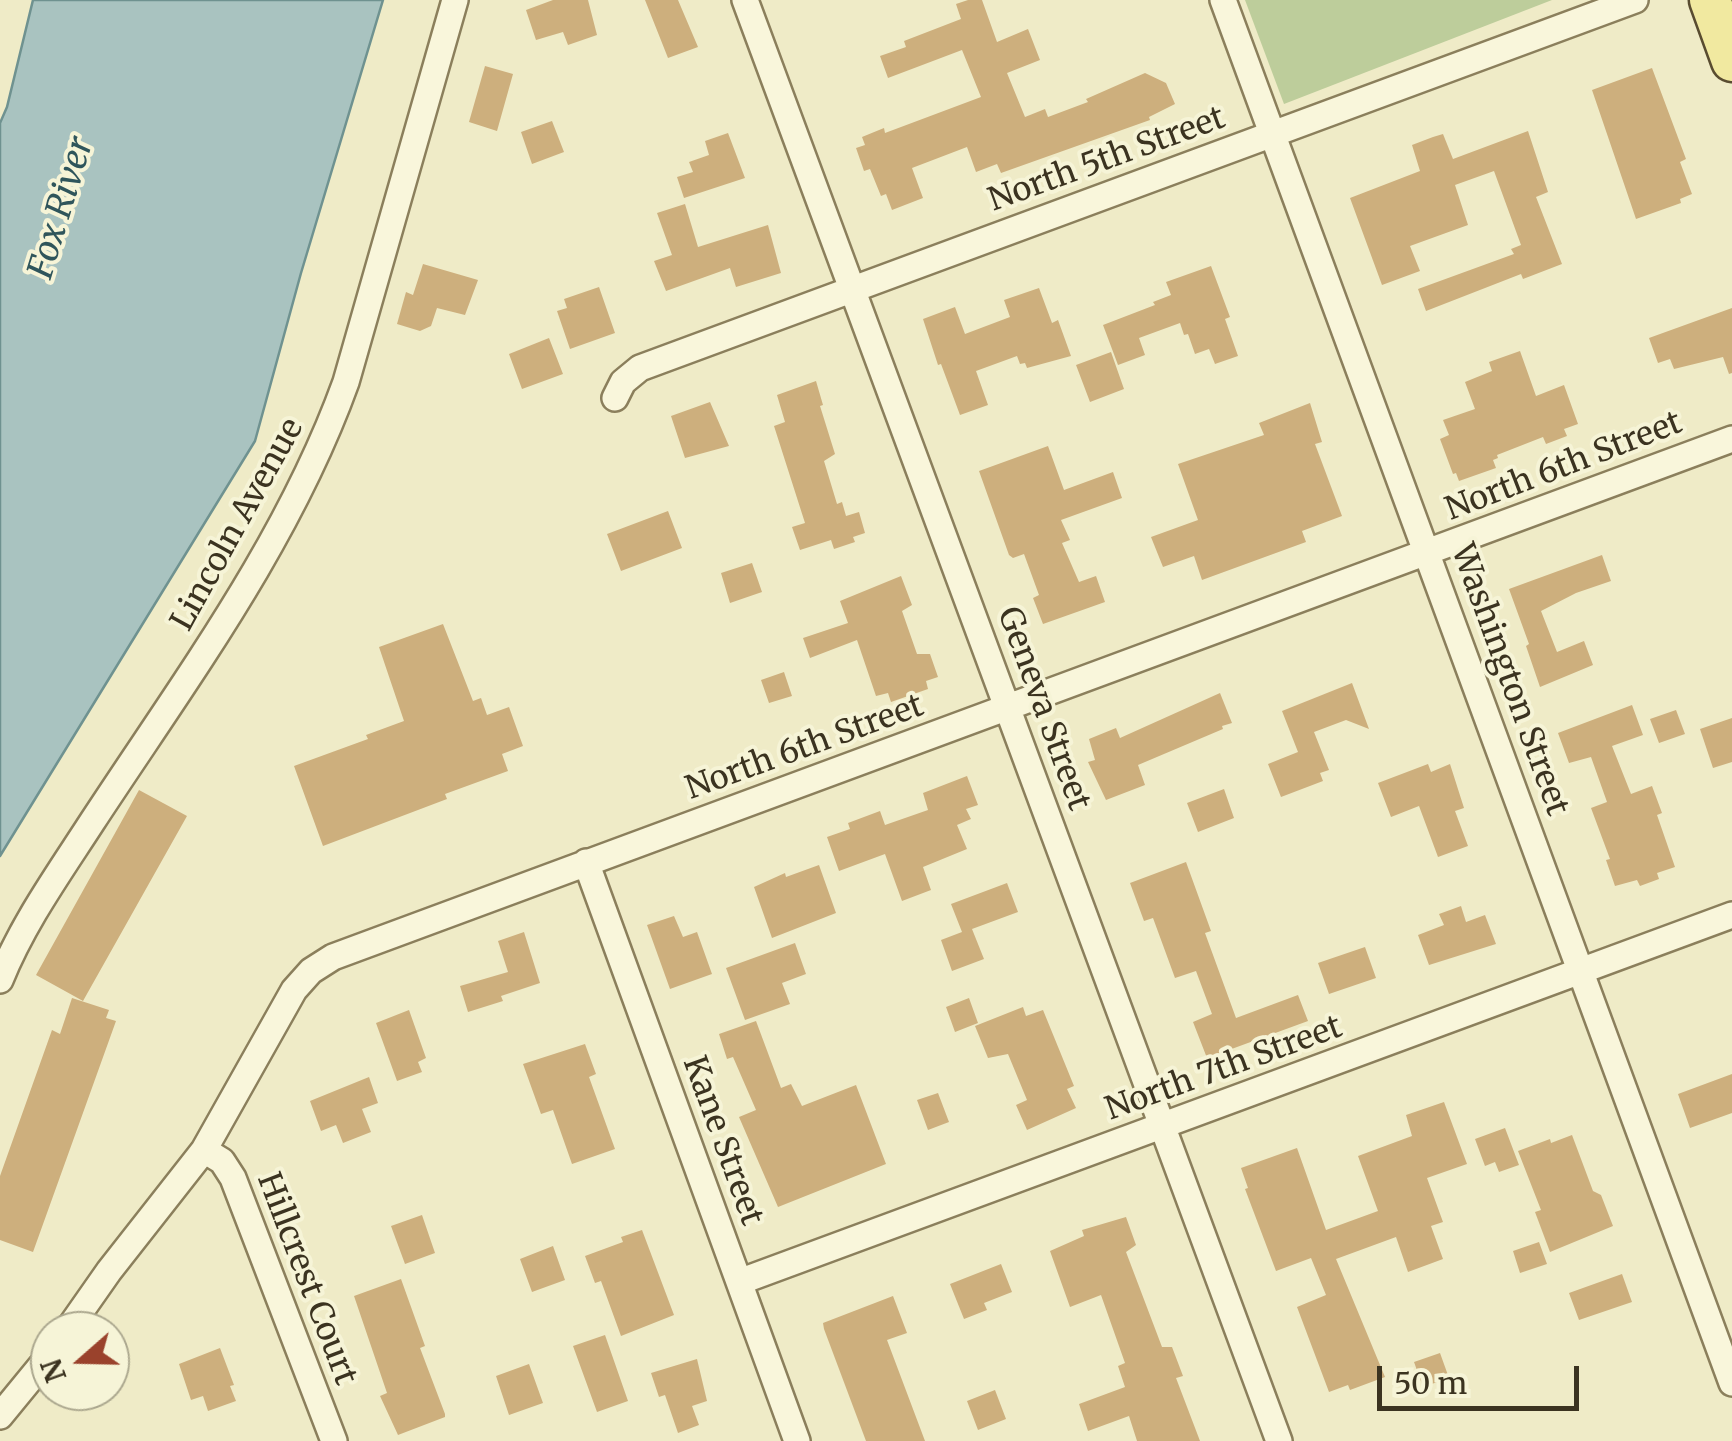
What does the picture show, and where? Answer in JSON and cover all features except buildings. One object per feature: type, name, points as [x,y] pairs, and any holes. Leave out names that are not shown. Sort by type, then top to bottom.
[{"type":"main road","points":[[1710,0],[1732,61]]},
{"type":"street","name":"Lincoln Avenue","points":[[0,980],[66,861],[252,578],[327,433],[346,382],[455,0]]},
{"type":"street","name":"Geneva Street","points":[[746,0],[1278,1441]]},
{"type":"street","name":"Washington Street","points":[[1223,0],[1732,1383]]},
{"type":"street","name":"North 5th Street","points":[[616,398],[623,382],[640,368],[1634,0]]},
{"type":"street","name":"North 6th Street","points":[[81,1311],[204,1150],[294,990],[318,966],[349,949],[1732,439]]},
{"type":"street","name":"Kane Street","points":[[586,862],[797,1441]]},
{"type":"street","name":"North 7th Street","points":[[738,1282],[1732,915]]},
{"type":"street","name":"Hillcrest Court","points":[[204,1150],[222,1161],[233,1178],[334,1441]]},
{"type":"street","points":[[0,1416],[30,1380]]},
{"type":"green space","points":[[1245,0],[1552,0],[1284,104]]},
{"type":"water","name":"Fox River","points":[[33,0],[383,0],[255,441],[0,856],[0,123]]}]
